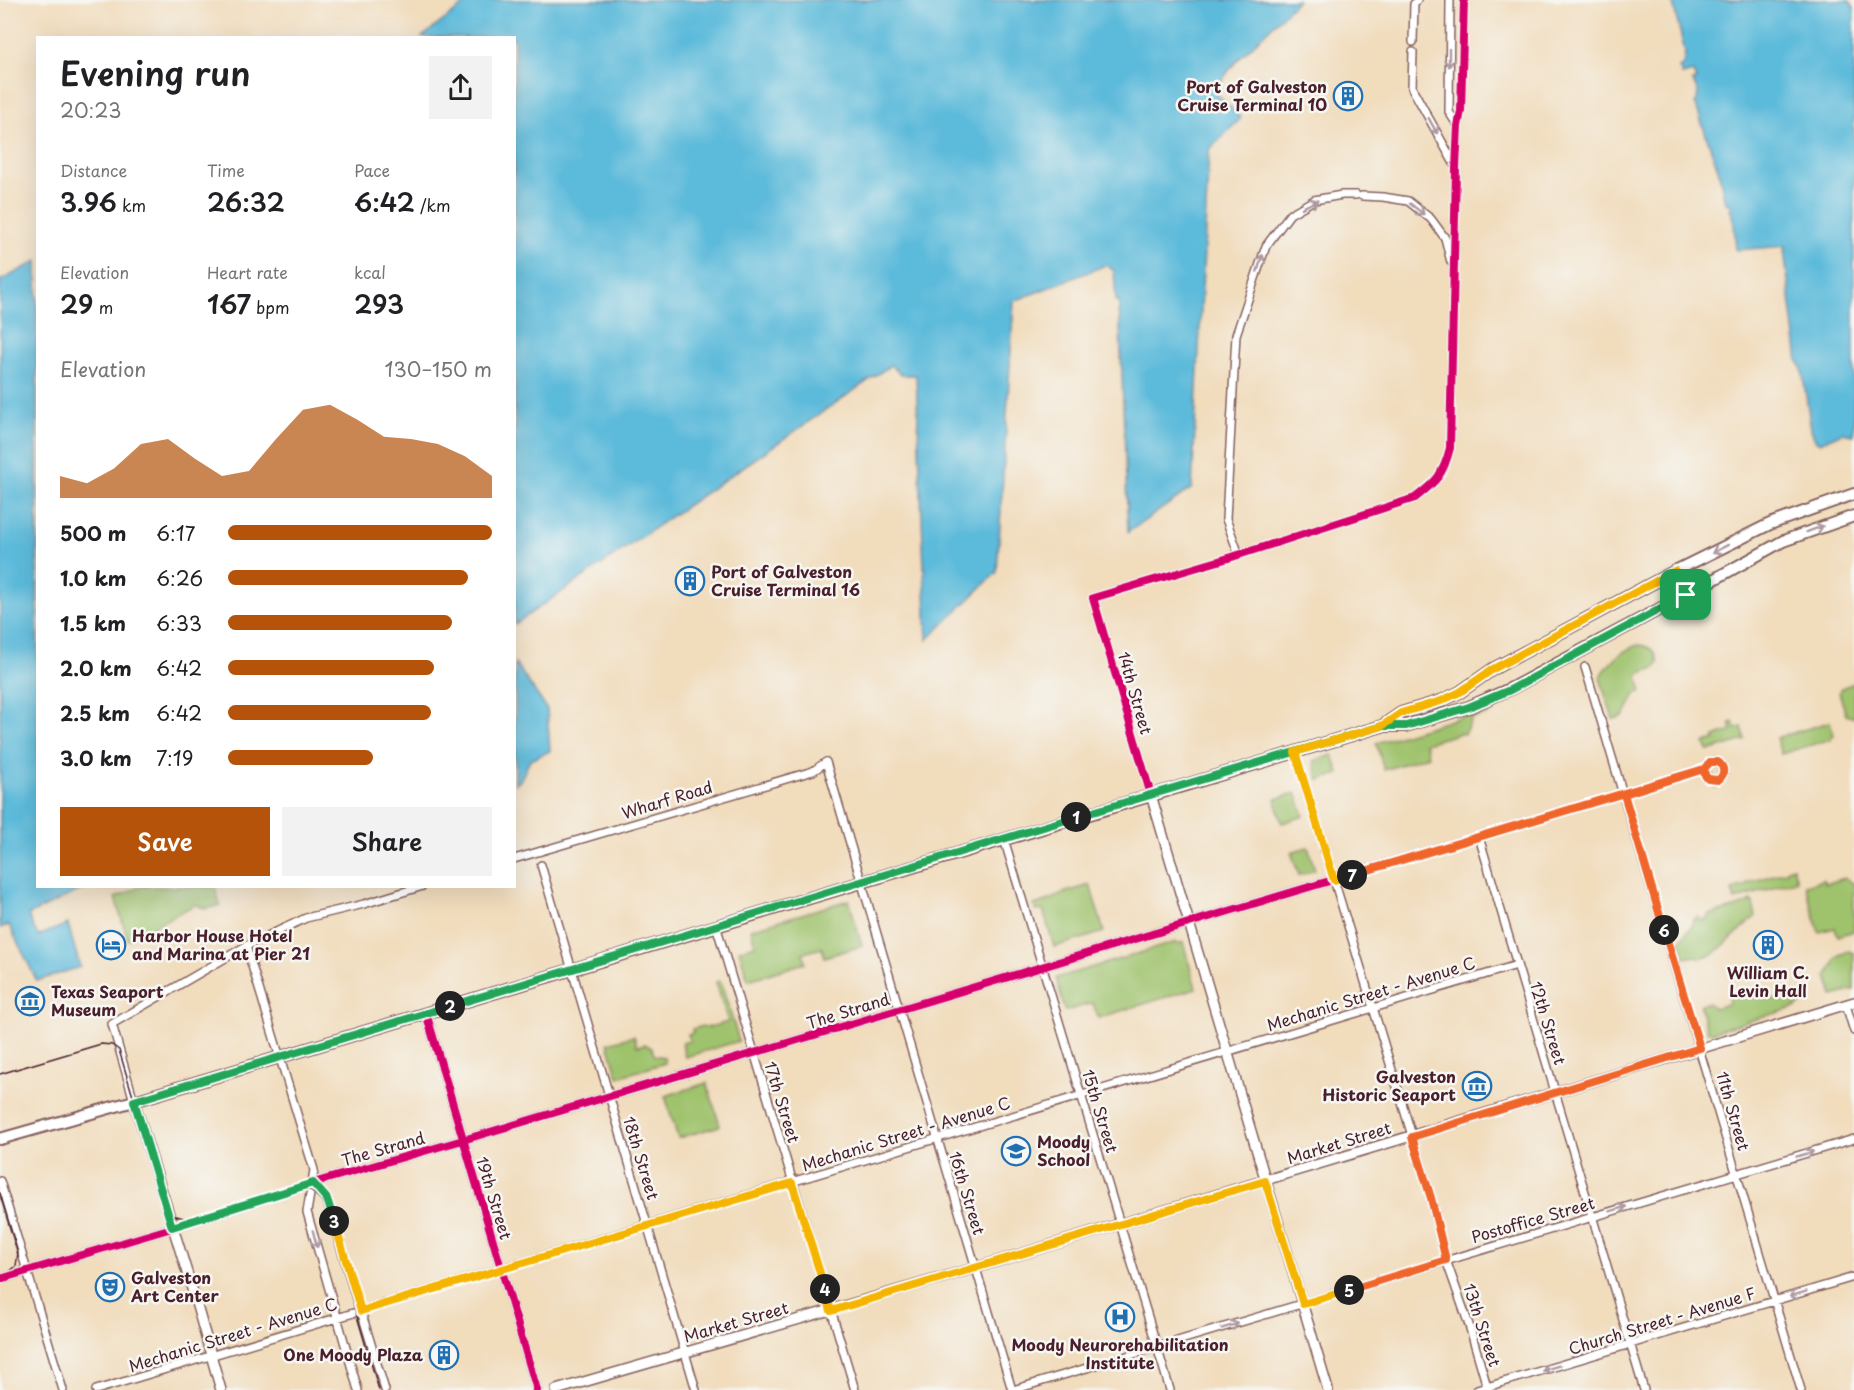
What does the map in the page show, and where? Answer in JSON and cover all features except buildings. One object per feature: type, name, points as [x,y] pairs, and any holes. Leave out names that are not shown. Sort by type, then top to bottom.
[{"type":"main road","points":[[1382,726],[1401,713],[1441,701],[1460,692],[1493,669],[1675,571],[1772,523],[1854,494]]},
{"type":"main road","points":[[0,1139],[134,1101],[1382,726],[1406,726],[1469,707],[1510,690],[1783,541],[1854,516]]},
{"type":"main road","points":[[1772,523],[1783,541]]},
{"type":"main road","points":[[1675,571],[1686,595]]},
{"type":"main road","name":"14th Street","points":[[1151,795],[1328,1390]]},
{"type":"main road","name":"Market Street","points":[[556,1390],[1120,1225],[1850,1003]]},
{"type":"main road","points":[[134,1101],[221,1390]]},
{"type":"street","points":[[1413,42],[1414,4],[1417,0]]},
{"type":"street","points":[[1450,0],[1449,112],[1458,126]]},
{"type":"street","points":[[1454,273],[1445,238],[1431,219],[1407,201],[1342,195],[1314,200],[1290,214],[1266,246],[1236,335],[1226,519],[1239,555],[1415,498],[1433,484],[1445,468],[1450,447],[1454,273],[1456,168],[1461,111],[1464,0]]},
{"type":"street","points":[[1413,52],[1412,88],[1456,168]]},
{"type":"street","name":"14th Street","points":[[1151,795],[1093,598],[1239,555]]},
{"type":"street","name":"11th Street","points":[[1585,667],[1802,1390]]},
{"type":"street","name":"13th Street","points":[[1295,752],[1431,1198],[1446,1260],[1469,1324],[1488,1389]]},
{"type":"street","name":"Wharf Road","points":[[516,858],[813,771],[826,762]]},
{"type":"street","name":"16th Street","points":[[826,762],[1013,1390]]},
{"type":"street","name":"The Strand","points":[[0,1279],[313,1183],[754,1054],[1704,769]]},
{"type":"street","name":"12th Street","points":[[1479,837],[1644,1390]]},
{"type":"street","name":"15th Street","points":[[1004,838],[1170,1390]]},
{"type":"street","name":"18th Street","points":[[541,865],[696,1390]]},
{"type":"street","points":[[134,1101],[112,1024],[246,946],[306,918],[416,888]]},
{"type":"street","name":"17th Street","points":[[716,925],[855,1390]]},
{"type":"street","points":[[246,946],[314,1170],[307,1212],[358,1390]]},
{"type":"street","name":"Mechanic Street - Avenue C","points":[[96,1390],[1517,965]]},
{"type":"street","points":[[1850,1003],[1854,1031]]},
{"type":"street","name":"19th Street","points":[[426,1013],[537,1390]]},
{"type":"street","name":"Postoffice Street","points":[[1013,1390],[1854,1139]]},
{"type":"street","points":[[0,1181],[63,1390]]},
{"type":"street","points":[[313,1183],[327,1199],[385,1390]]},
{"type":"street","name":"Church Street - Avenue F","points":[[1477,1390],[1488,1389],[1854,1277]]},
{"type":"green space","points":[[1638,645],[1652,650],[1658,663],[1656,668],[1640,673],[1638,678],[1642,691],[1635,694],[1624,716],[1613,719],[1600,678],[1616,658],[1626,650]]},
{"type":"green space","points":[[1854,683],[1854,718],[1846,715],[1839,692],[1841,688]]},
{"type":"green space","points":[[1501,702],[1502,704],[1488,714],[1470,719],[1464,734],[1425,743],[1428,756],[1384,770],[1376,743],[1474,713]]},
{"type":"green space","points":[[1733,722],[1735,729],[1742,727],[1745,740],[1708,751],[1705,743],[1715,740],[1714,737],[1732,731],[1730,723]]},
{"type":"green space","points":[[1830,722],[1834,735],[1831,739],[1781,754],[1776,738]]},
{"type":"green space","points":[[1333,755],[1339,774],[1319,780],[1314,761]]},
{"type":"green space","points":[[1296,793],[1304,816],[1282,823],[1275,799]]},
{"type":"green space","points":[[1308,847],[1315,870],[1299,875],[1291,852]]},
{"type":"green space","points":[[1793,867],[1797,880],[1735,900],[1732,890]]},
{"type":"green space","points":[[1845,878],[1854,884],[1854,931],[1838,936],[1835,928],[1819,932],[1805,885],[1823,880],[1825,884]]},
{"type":"green space","points":[[1090,885],[1104,932],[1054,947],[1043,910],[1036,911],[1034,905]]},
{"type":"green space","points":[[138,888],[215,888],[220,905],[205,909],[196,904],[128,940],[115,898]]},
{"type":"green space","points":[[849,900],[862,946],[824,957],[822,948],[803,953],[805,963],[748,980],[739,950],[755,945],[751,929]]},
{"type":"green space","points":[[1752,901],[1756,916],[1714,954],[1699,958],[1696,956],[1685,958],[1680,941],[1692,926],[1693,919],[1699,917],[1701,921],[1709,918],[1708,915]]},
{"type":"green space","points":[[1176,942],[1178,944],[1183,942],[1196,988],[1098,1018],[1093,1003],[1065,1011],[1056,978]]},
{"type":"green space","points":[[1848,951],[1854,953],[1854,990],[1833,996],[1827,976],[1838,956]]},
{"type":"green space","points":[[719,981],[739,1041],[685,1057],[682,1043],[690,1041],[688,1034],[693,1033],[692,1029],[728,1022],[716,982]]},
{"type":"green space","points":[[1738,994],[1781,1000],[1781,997],[1801,999],[1801,1004],[1708,1032],[1701,1004],[1708,1003],[1714,1008],[1728,1004],[1730,996]]},
{"type":"green space","points":[[634,1036],[637,1046],[645,1044],[652,1048],[654,1055],[664,1057],[665,1063],[618,1077],[608,1043]]},
{"type":"green space","points":[[707,1083],[720,1126],[678,1138],[665,1096]]},
{"type":"water","points":[[470,0],[1298,0],[1233,65],[1214,91],[1241,118],[1209,150],[1192,488],[1128,532],[1119,301],[1116,301],[1114,271],[1106,265],[1014,301],[997,572],[927,640],[916,375],[901,375],[891,365],[516,623],[516,36],[423,36]]},
{"type":"water","points":[[1672,0],[1849,0],[1854,8],[1854,435],[1842,433],[1820,443],[1815,440],[1811,429],[1802,369],[1798,361],[1784,250],[1786,246],[1736,250],[1734,224],[1729,203],[1725,203],[1719,172],[1695,103],[1698,91],[1692,81],[1696,80],[1693,72],[1682,75],[1679,68],[1683,65],[1685,52]]},
{"type":"water","points":[[36,262],[36,888],[85,888],[28,915],[38,936],[68,924],[80,967],[37,981],[9,925],[0,928],[0,281]]},
{"type":"water","points":[[516,664],[547,709],[550,751],[530,760],[520,781],[516,783]]},
{"type":"tram line","points":[[0,1074],[101,1044],[112,1045],[119,1050],[165,1203],[173,1215],[187,1219]]},
{"type":"tram line","points":[[0,1276],[279,1192],[311,1190],[323,1202],[379,1390]]},
{"type":"tram line","points":[[0,1193],[18,1253],[16,1266],[8,1273]]},
{"type":"cycle path","points":[[1151,795],[1093,598],[1232,557],[1415,498],[1434,482],[1445,465],[1450,448],[1456,168],[1461,111],[1464,0]]},
{"type":"cycle path","points":[[0,1279],[313,1183],[1704,769]]},
{"type":"cycle path","points":[[426,1013],[537,1390]]},
{"type":"place","name":"Port of Galveston Cruise Terminal 10","points":[[1348,96]]},
{"type":"place","name":"Port of Galveston Cruise Terminal 16","points":[[690,581]]},
{"type":"place","name":"Harbor House Hotel and Marina at Pier 21","points":[[111,945]]},
{"type":"place","name":"William C. Levin Hall","points":[[1768,945]]},
{"type":"place","name":"Texas Seaport Museum","points":[[30,1001]]},
{"type":"place","name":"Galveston Historic Seaport","points":[[1477,1086]]},
{"type":"place","name":"Moody School","points":[[1016,1151]]},
{"type":"place","name":"Galveston Art Center","points":[[110,1287]]},
{"type":"place","name":"Moody Neurorehabilitation Institute","points":[[1120,1317]]},
{"type":"place","name":"One Moody Plaza","points":[[444,1355]]},
{"type":"route","points":[[1686,595],[1510,690],[1469,707],[1406,726],[1382,726],[1078,816],[134,1101],[172,1227],[313,1183],[327,1199],[361,1311],[792,1183],[831,1311],[1265,1181],[1303,1304],[1446,1260],[1431,1198],[1412,1137],[1700,1048],[1624,794],[1704,769],[1707,778],[1716,780],[1722,776],[1723,769],[1718,762],[1710,762],[1704,769],[1334,880],[1295,752],[1382,726],[1401,713],[1441,701],[1460,692],[1493,669],[1675,571],[1686,595]]}]
